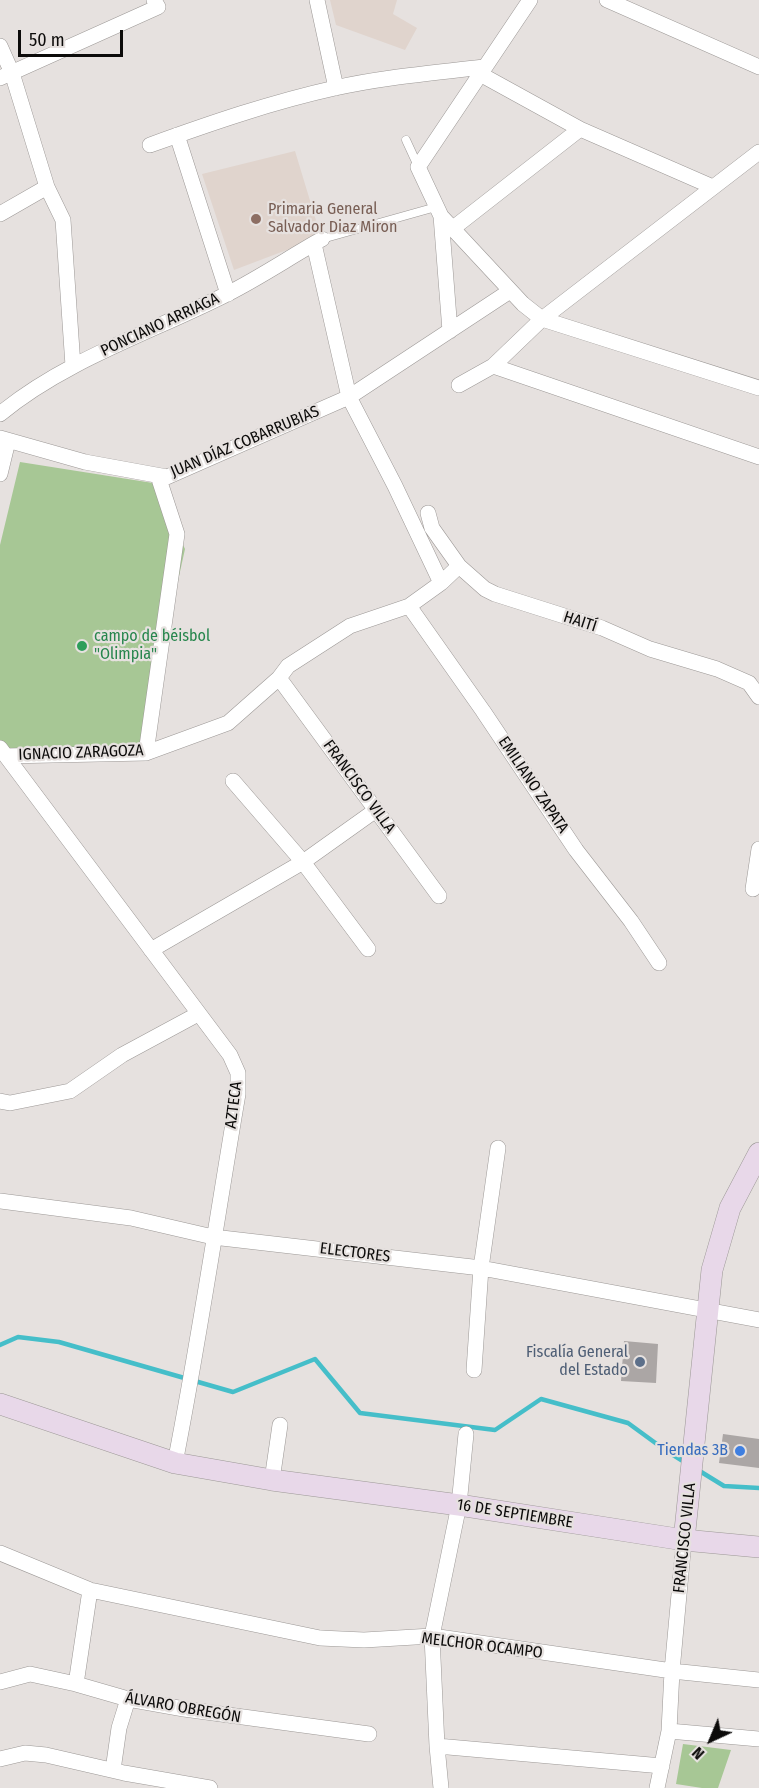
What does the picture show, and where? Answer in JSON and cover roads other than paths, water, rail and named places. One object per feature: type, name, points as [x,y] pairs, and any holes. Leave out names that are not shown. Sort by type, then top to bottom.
[{"type":"street","points":[[317,0],[336,88]]},
{"type":"street","points":[[530,0],[418,167],[438,211],[522,304],[542,319],[759,388]]},
{"type":"street","points":[[608,0],[759,67]]},
{"type":"street","points":[[6,75],[156,3]]},
{"type":"street","points":[[0,46],[6,75],[47,187],[63,220],[73,366]]},
{"type":"street","points":[[150,144],[280,102],[336,88],[390,78],[482,70],[580,129],[713,187]]},
{"type":"street","points":[[452,229],[580,129]]},
{"type":"street","points":[[177,135],[228,294]]},
{"type":"street","points":[[459,386],[493,366],[542,319],[759,152]]},
{"type":"street","points":[[0,214],[47,187]]},
{"type":"street","points":[[438,211],[450,331]]},
{"type":"street","points":[[318,242],[349,397],[441,583]]},
{"type":"street","name":"PONCIANO ARRIAGA","points":[[0,414],[32,390],[73,366],[228,294],[318,242]]},
{"type":"street","name":"JUAN DÍAZ COBARRUBIAS","points":[[4,439],[85,462],[167,477],[349,397],[510,291]]},
{"type":"street","points":[[493,366],[759,457]]},
{"type":"street","points":[[0,474],[4,439]]},
{"type":"street","points":[[146,753],[177,534],[158,476]]},
{"type":"street","name":"HAITÍ","points":[[428,513],[432,528],[459,566],[485,589],[602,628],[650,649],[717,669],[749,684],[759,697]]},
{"type":"street","name":"IGNACIO ZARAGOZA","points":[[3,752],[146,753],[228,723],[279,678],[288,666],[350,626],[409,606],[441,583],[459,566]]},
{"type":"street","name":"EMILIANO ZAPATA","points":[[409,606],[576,850],[631,921],[659,963]]},
{"type":"street","name":"FRANCISCO VILLA","points":[[279,678],[439,896]]},
{"type":"street","name":"AZTECA","points":[[3,752],[230,1055],[238,1073],[238,1094],[175,1463]]},
{"type":"street","points":[[233,781],[303,862],[368,949]]},
{"type":"street","points":[[151,950],[303,862],[376,810]]},
{"type":"street","points":[[753,889],[759,849]]},
{"type":"street","points":[[0,1101],[10,1102],[70,1091],[122,1055],[198,1014]]},
{"type":"street","points":[[474,1370],[481,1268],[498,1148]]},
{"type":"street","name":"FRANCISCO VILLA","points":[[657,1788],[669,1731],[684,1540],[712,1270],[730,1208],[759,1153]]},
{"type":"street","name":"ELECTORES","points":[[0,1201],[131,1218],[213,1236],[481,1268],[759,1320]]},
{"type":"street","name":"16 DE SEPTIEMBRE","points":[[0,1404],[175,1463],[272,1480],[459,1505],[684,1540],[759,1547]]},
{"type":"street","points":[[272,1480],[280,1425]]},
{"type":"street","points":[[441,1788],[432,1636],[459,1505],[466,1434]]},
{"type":"street","name":"MELCHOR OCAMPO","points":[[0,1553],[90,1590],[320,1638],[364,1640],[432,1636],[672,1671],[759,1680]]},
{"type":"street","points":[[76,1684],[90,1590]]},
{"type":"street","name":"ÁLVARO OBREGÓN","points":[[0,1682],[30,1674],[128,1699],[231,1717],[369,1734]]},
{"type":"street","points":[[113,1770],[119,1728],[128,1699]]},
{"type":"street","points":[[669,1731],[759,1739]]},
{"type":"street","points":[[437,1746],[662,1767]]},
{"type":"street","points":[[0,1759],[25,1753],[46,1755],[210,1788]]},
{"type":"lane","points":[[406,140],[418,167]]},
{"type":"lane","points":[[318,242],[438,211]]},
{"type":"waterway","points":[[0,1345],[18,1337],[59,1342],[233,1392],[315,1359],[360,1413],[495,1430],[541,1399],[628,1423],[686,1463]]},
{"type":"waterway","points":[[698,1470],[724,1486],[759,1488]]},
{"type":"place","name":"Primaria General Salvador Diaz Miron","points":[[256,219]]},
{"type":"place","name":"campo de béisbol \"Olimpia\"","points":[[82,646]]},
{"type":"place","name":"Fiscalía General del Estado","points":[[640,1362]]},
{"type":"place","name":"Tiendas 3B","points":[[740,1451]]}]
